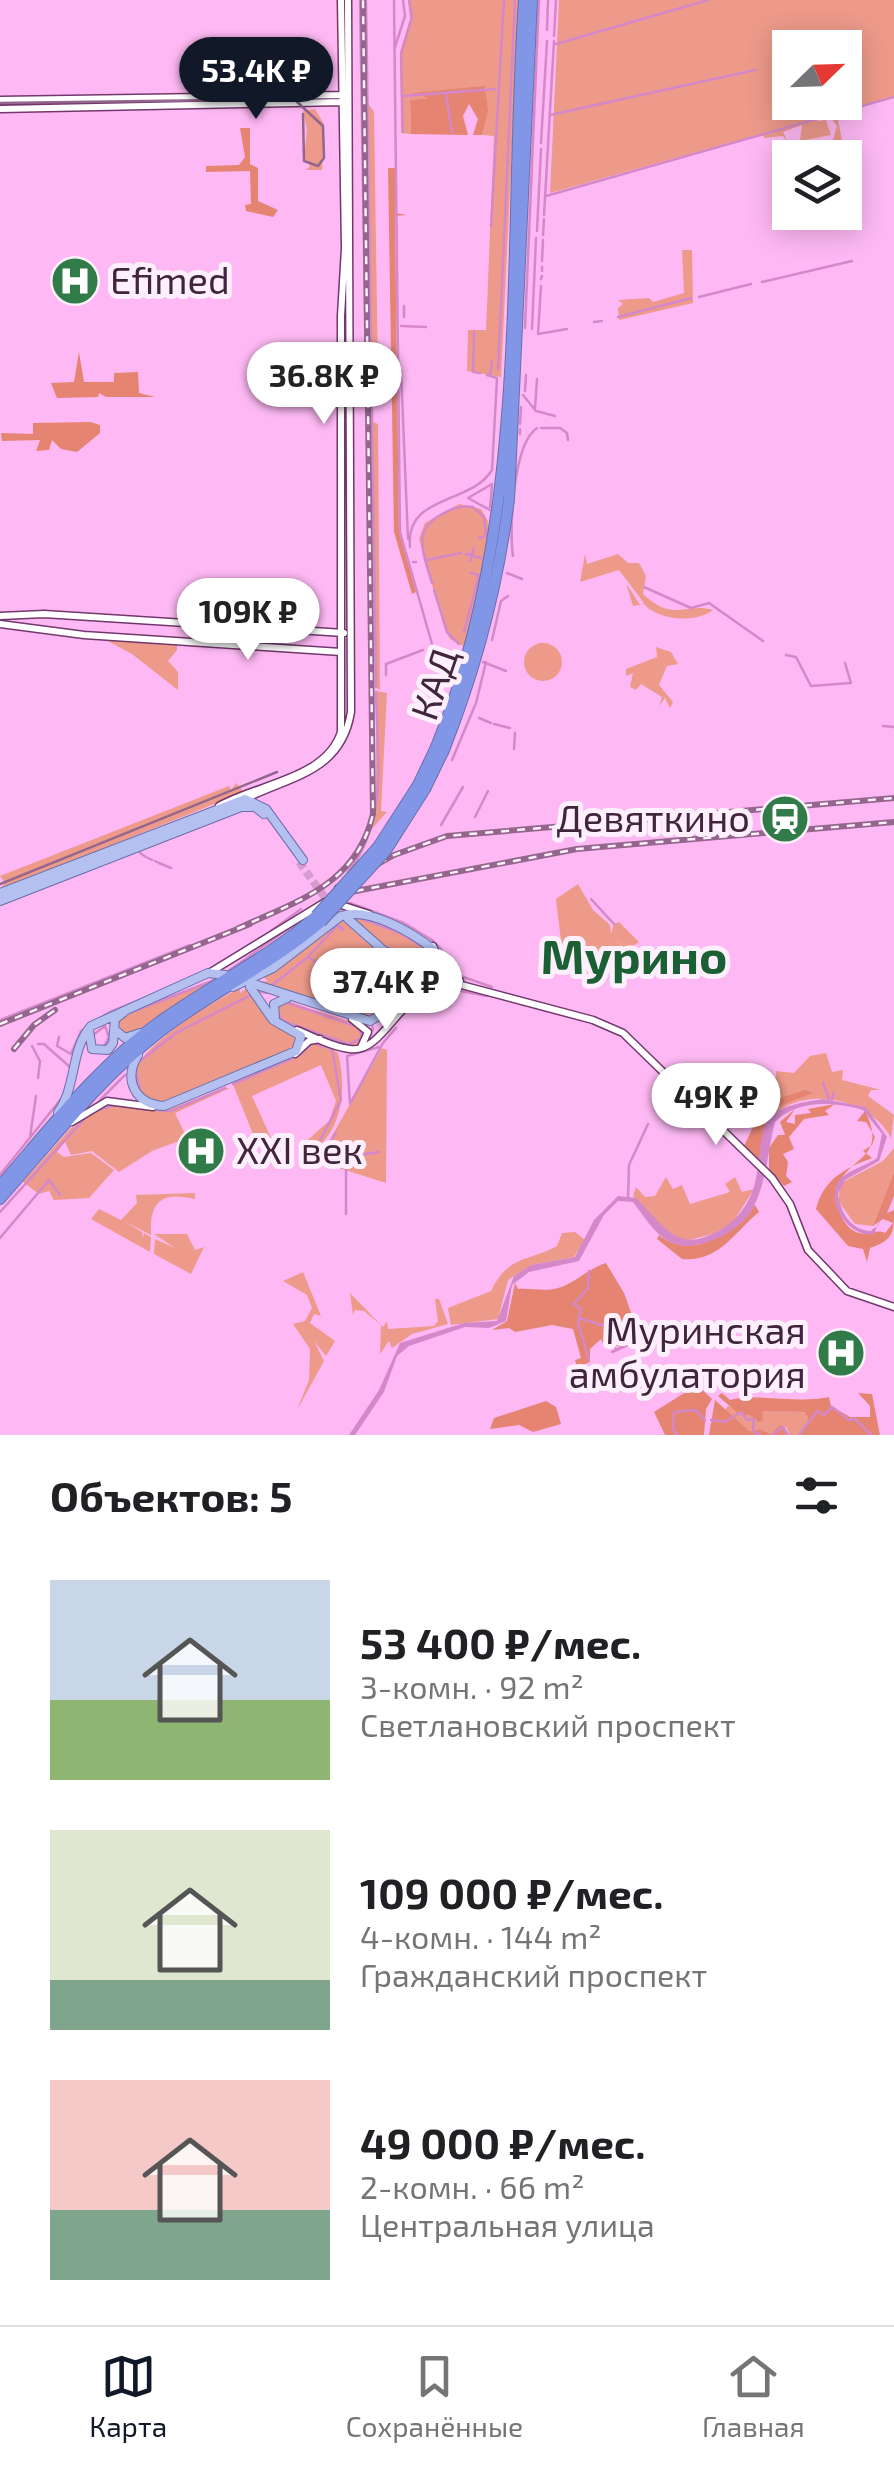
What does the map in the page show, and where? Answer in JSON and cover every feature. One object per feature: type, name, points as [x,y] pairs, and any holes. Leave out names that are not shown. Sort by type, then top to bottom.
[{"type":"highway","name":"КАД","points":[[480,633],[501,498],[524,0]]},
{"type":"highway","name":"КАД","points":[[0,1198],[103,1081],[146,1043],[229,988],[318,919],[382,850],[422,787],[440,749],[470,668],[501,563],[512,465],[532,0]]},
{"type":"highway","name":"КАД","points":[[0,1186],[97,1076],[153,1027],[318,919]]},
{"type":"main road","points":[[128,847],[310,768],[334,748],[342,723],[345,0]]},
{"type":"main road","points":[[0,100],[317,94],[345,98]]},
{"type":"main road","points":[[316,104],[317,94]]},
{"type":"main road","points":[[0,109],[316,104],[345,98]]},
{"type":"main road","points":[[212,817],[320,767],[341,746],[351,712],[345,98]]},
{"type":"main road","points":[[0,624],[23,622],[44,614],[341,633],[352,639]]},
{"type":"main road","points":[[0,616],[84,635],[352,650]]},
{"type":"main road","points":[[200,642],[202,626]]},
{"type":"main road","points":[[317,650],[323,641],[320,632]]},
{"type":"main road","points":[[0,901],[12,892],[244,806],[258,808],[301,861],[266,809],[262,796],[269,789]]},
{"type":"main road","points":[[219,806],[245,799],[266,809]]},
{"type":"main road","points":[[0,893],[12,892]]},
{"type":"main road","points":[[52,1127],[71,1091],[82,1039],[91,1026],[241,958],[323,902],[345,905],[414,932],[436,948],[443,972],[460,983]]},
{"type":"main road","points":[[229,988],[273,968],[341,916],[352,913],[402,930],[433,949],[434,964],[421,971]]},
{"type":"main road","points":[[345,919],[380,954],[421,971],[603,1023],[623,1033],[772,1178],[819,1266],[847,1291]]},
{"type":"main road","points":[[421,971],[426,982],[422,990],[374,1021],[352,1019],[252,986],[278,1023],[355,1050],[375,1043],[397,1012],[434,986],[460,983]]},
{"type":"main road","points":[[91,1026],[88,1040],[100,1052],[112,1046],[115,1020],[126,1011],[204,979],[223,976],[208,974]]},
{"type":"main road","points":[[278,1023],[272,1012],[276,1001],[296,999]]},
{"type":"main road","points":[[352,1019],[368,1032],[366,1042],[355,1050]]},
{"type":"main road","points":[[114,1028],[128,1038],[153,1027]]},
{"type":"main road","points":[[146,1043],[132,1064],[131,1083],[142,1100],[164,1106],[296,1051],[302,1040],[294,1030]]},
{"type":"main road","points":[[39,1154],[96,1105],[116,1100],[171,1106],[294,1054],[308,1040],[320,1039]]},
{"type":"main road","points":[[794,1215],[802,1246],[820,1272],[847,1291],[894,1307]]},
{"type":"shaded area","points":[[408,0],[519,0],[501,377],[467,371],[468,330],[486,330],[494,136],[482,135],[486,88],[411,93],[428,98],[410,100],[411,134],[401,133],[400,52],[410,19]]},
{"type":"shaded area","points":[[559,0],[894,0],[894,97],[862,106],[862,30],[772,30],[772,120],[812,120],[550,193]]},
{"type":"shaded area","points":[[485,86],[488,111],[482,135],[473,135],[478,119],[469,104],[463,116],[468,135],[411,134],[410,100],[428,98],[411,93]]},
{"type":"shaded area","points":[[361,102],[363,103],[371,687]]},
{"type":"shaded area","points":[[367,102],[374,112],[378,377],[372,377],[373,422],[378,424],[380,690],[375,687]]},
{"type":"shaded area","points":[[315,109],[324,124],[322,170],[306,170],[310,166],[304,158],[307,130],[303,111]]},
{"type":"shaded area","points":[[816,120],[820,120],[813,122],[826,120],[831,135],[800,140],[802,125],[783,132],[787,140],[783,136],[763,135]]},
{"type":"shaded area","points":[[832,120],[838,120],[842,140],[833,140],[837,126]]},
{"type":"shaded area","points":[[240,128],[250,128],[250,164],[258,168],[258,201],[278,210],[273,217],[246,211],[245,205],[251,204],[250,171],[206,172],[206,166],[239,165],[245,157]]},
{"type":"shaded area","points":[[388,168],[395,168],[395,213],[407,215],[395,216],[399,532],[416,592],[412,594],[394,532]]},
{"type":"shaded area","points":[[682,250],[692,250],[693,303],[619,320],[618,308],[623,304],[618,300],[649,298],[653,302],[684,293]]},
{"type":"shaded area","points":[[79,352],[84,382],[114,382],[114,373],[138,372],[139,393],[155,397],[106,397],[99,393],[98,397],[57,398],[51,383],[74,382]]},
{"type":"shaded area","points":[[33,423],[100,425],[100,433],[77,452],[61,449],[52,440],[49,450],[36,451],[40,440],[2,441],[1,433],[33,434]]},
{"type":"shaded area","points":[[459,504],[481,509],[488,521],[488,541],[465,647],[450,639],[445,630],[419,539],[425,523]]},
{"type":"shaded area","points":[[585,554],[587,564],[618,554],[628,563],[639,563],[646,576],[643,594],[663,608],[713,610],[688,618],[658,614],[641,605],[644,603],[619,570],[580,582]]},
{"type":"shaded area","points":[[626,583],[640,605],[633,606]]},
{"type":"shaded area","points":[[104,639],[177,643],[177,650],[168,661],[178,672],[178,690],[132,654]]},
{"type":"shaded area","points":[[543,643],[557,648],[562,662],[557,676],[543,681],[529,676],[524,662],[529,648]]},
{"type":"shaded area","points":[[656,647],[671,652],[678,664],[667,666],[659,685],[673,702],[670,708],[665,698],[659,706],[662,697],[641,684],[636,690],[630,687],[633,673],[626,676],[626,669],[657,657]]},
{"type":"shaded area","points":[[376,691],[387,693],[381,811],[387,812],[368,833],[376,799]]},
{"type":"shaded area","points":[[236,783],[244,792],[0,890],[5,883],[0,876],[229,786],[231,790]]},
{"type":"shaded area","points":[[578,884],[593,910],[610,925],[611,934],[614,924],[619,922],[639,942],[626,950],[614,937],[631,957],[625,963],[614,959],[601,980],[566,972],[564,966],[556,899]]},
{"type":"shaded area","points":[[348,915],[391,927],[433,951],[434,961],[422,966],[365,934],[348,917],[343,921],[399,971],[393,991],[405,997],[365,1016],[259,982],[268,981],[263,976]]},
{"type":"shaded area","points":[[219,978],[132,1035],[118,1031],[117,1021],[123,1014]]},
{"type":"shaded area","points":[[240,988],[240,993],[247,988],[267,1015],[297,1035],[296,1049],[170,1103],[141,1095],[132,1082],[137,1065],[154,1046],[202,1010]]},
{"type":"shaded area","points":[[283,1000],[358,1024],[366,1032],[358,1046],[345,1046],[283,1023],[275,1005]]},
{"type":"shaded area","points":[[320,1041],[338,1053],[341,1067],[340,1108],[330,1134],[310,1154],[300,1147],[329,1121],[336,1101],[321,1065],[252,1096],[271,1138],[253,1134],[232,1082]]},
{"type":"shaded area","points":[[382,1048],[387,1050],[386,1183],[323,1163],[329,1141]]},
{"type":"shaded area","points":[[826,1053],[832,1072],[843,1070],[842,1080],[881,1090],[871,1090],[868,1096],[894,1115],[891,1138],[867,1112],[832,1100],[795,1103],[766,1124],[739,1114],[725,1128],[720,1123],[751,1081],[776,1077],[776,1071],[794,1073],[810,1056]]},
{"type":"shaded area","points":[[764,1079],[777,1080],[761,1087],[766,1095],[775,1088],[774,1100],[805,1090],[813,1093],[777,1107],[766,1124],[761,1162],[744,1146],[755,1123],[732,1105],[747,1090],[745,1086]]},
{"type":"shaded area","points":[[230,1088],[175,1113],[187,1138],[152,1151],[119,1172],[92,1151],[71,1155],[65,1142],[57,1152],[64,1157],[91,1153],[114,1170],[89,1198],[54,1200],[49,1191],[39,1194],[23,1182],[70,1129],[98,1109],[128,1103],[172,1108]]},
{"type":"shaded area","points":[[824,1099],[866,1107],[887,1137],[879,1161],[845,1180],[838,1194],[848,1219],[863,1230],[877,1227],[874,1234],[857,1231],[843,1219],[835,1193],[844,1176],[877,1158],[882,1134],[863,1110],[828,1104],[794,1109],[775,1122],[759,1194],[741,1223],[705,1243],[681,1245],[659,1234],[633,1202],[618,1201],[604,1215],[579,1261],[529,1272],[512,1285],[506,1321],[489,1328],[465,1327],[409,1346],[397,1356],[384,1392],[355,1435],[349,1435],[379,1390],[400,1343],[464,1323],[497,1321],[514,1276],[531,1265],[575,1257],[594,1220],[618,1196],[636,1198],[681,1238],[704,1238],[718,1231],[748,1202],[765,1126],[772,1116],[790,1106]]},
{"type":"shaded area","points":[[835,1104],[825,1111],[829,1115],[804,1119],[789,1137],[794,1149],[783,1154],[788,1162],[786,1176],[792,1182],[784,1186],[769,1170],[769,1148],[778,1135],[785,1135],[780,1122],[795,1109],[786,1122],[795,1124],[795,1115]]},
{"type":"shaded area","points":[[865,1111],[872,1130],[866,1122],[857,1121]]},
{"type":"shaded area","points":[[894,1148],[894,1172],[873,1226],[855,1224],[838,1201],[841,1183],[883,1161]]},
{"type":"shaded area","points":[[866,1153],[872,1158],[862,1162],[852,1166]]},
{"type":"shaded area","points":[[852,1166],[837,1190],[838,1207],[847,1225],[861,1233],[885,1233],[893,1223],[883,1219],[873,1226],[894,1172],[894,1196],[887,1213],[894,1210],[893,1230],[884,1242],[870,1248],[867,1262],[863,1249],[848,1246],[816,1209],[824,1189]]},
{"type":"shaded area","points":[[666,1177],[673,1189],[682,1185],[690,1204],[730,1192],[725,1184],[735,1177],[742,1192],[754,1189],[733,1222],[713,1234],[685,1241],[664,1232],[633,1196],[636,1187],[645,1197],[655,1196]]},
{"type":"shaded area","points":[[195,1193],[195,1199],[175,1196],[161,1200],[153,1213],[151,1235],[124,1221],[142,1232],[143,1238],[144,1233],[151,1237],[150,1252],[91,1219],[99,1209],[121,1220],[137,1203],[136,1195]]},
{"type":"shaded area","points":[[755,1205],[759,1212],[707,1256],[682,1259],[657,1239],[659,1235],[685,1246],[712,1240],[736,1225]]},
{"type":"shaded area","points":[[575,1232],[585,1240],[574,1257],[531,1265],[508,1280],[498,1319],[451,1325],[448,1308],[491,1291],[512,1265],[557,1246],[562,1233]]},
{"type":"shaded area","points":[[154,1234],[187,1234],[195,1250],[204,1247],[191,1274],[154,1254],[155,1239],[175,1248]]},
{"type":"shaded area","points":[[606,1263],[624,1293],[641,1340],[619,1347],[611,1343],[604,1346],[601,1339],[590,1349],[590,1362],[577,1367],[575,1360],[581,1358],[573,1329],[552,1325],[515,1332],[509,1328],[492,1330],[507,1321],[515,1283],[518,1289],[553,1289]]},
{"type":"shaded area","points":[[303,1272],[321,1316],[314,1314],[310,1323],[335,1341],[326,1356],[314,1341],[324,1361],[297,1410],[309,1380],[310,1349],[293,1324],[305,1321],[312,1308],[307,1295],[283,1281]]},
{"type":"shaded area","points":[[350,1293],[383,1327],[387,1321],[388,1329],[434,1326],[438,1321],[435,1299],[439,1299],[448,1324],[412,1334],[392,1348],[389,1341],[380,1354],[381,1325],[364,1311],[355,1310],[353,1315]]},
{"type":"shaded area","points":[[697,1385],[712,1399],[706,1409],[704,1435],[665,1435],[654,1412]]},
{"type":"shaded area","points":[[722,1393],[730,1400],[829,1397],[831,1406],[850,1417],[870,1417],[870,1406],[858,1393],[872,1394],[880,1435],[798,1435],[807,1426],[804,1412],[762,1411],[763,1421],[759,1422],[750,1415],[739,1414],[718,1396]]},
{"type":"shaded area","points":[[715,1400],[749,1431],[760,1429],[771,1434],[780,1425],[790,1435],[709,1435]]},
{"type":"shaded area","points":[[546,1401],[556,1407],[561,1424],[533,1432],[519,1425],[490,1429],[494,1418]]},
{"type":"shaded area","points":[[728,1406],[750,1415],[761,1411],[803,1412],[809,1417],[807,1427],[798,1435],[790,1435],[786,1427],[771,1434],[760,1429],[749,1431],[725,1410]]},
{"type":"waterway","points":[[360,0],[371,686]]},
{"type":"waterway","points":[[366,0],[376,687]]},
{"type":"waterway","points":[[394,0],[400,532],[434,651]]},
{"type":"waterway","points":[[395,47],[405,16],[403,0]]},
{"type":"waterway","points":[[403,132],[401,54],[412,17],[409,0]]},
{"type":"waterway","points":[[491,226],[504,0]]},
{"type":"waterway","points":[[498,369],[515,0]]},
{"type":"waterway","points":[[525,328],[539,0]]},
{"type":"waterway","points":[[547,30],[548,0]]},
{"type":"waterway","points":[[554,36],[556,0]]},
{"type":"waterway","points":[[556,44],[708,0]]},
{"type":"waterway","points":[[541,143],[547,41]]},
{"type":"waterway","points":[[544,215],[554,41]]},
{"type":"waterway","points":[[550,115],[755,70]]},
{"type":"waterway","points":[[403,96],[495,89]]},
{"type":"waterway","points":[[446,94],[452,132]]},
{"type":"waterway","points":[[546,196],[894,97]]},
{"type":"waterway","points":[[537,231],[541,149]]},
{"type":"waterway","points":[[543,235],[544,219]]},
{"type":"waterway","points":[[532,329],[536,238]]},
{"type":"waterway","points":[[542,261],[543,240]]},
{"type":"waterway","points":[[762,282],[852,261]]},
{"type":"waterway","points":[[699,297],[751,284]]},
{"type":"waterway","points":[[541,286],[538,334],[567,329]]},
{"type":"waterway","points":[[618,317],[691,298]]},
{"type":"waterway","points":[[404,306],[404,317]]},
{"type":"waterway","points":[[594,322],[602,321]]},
{"type":"waterway","points":[[401,326],[426,327]]},
{"type":"waterway","points":[[474,332],[473,372],[480,373]]},
{"type":"waterway","points":[[490,375],[492,361]]},
{"type":"waterway","points":[[401,371],[408,539]]},
{"type":"waterway","points":[[410,547],[411,530],[418,518],[470,489],[492,470],[497,378],[487,375]]},
{"type":"waterway","points":[[525,391],[526,375]]},
{"type":"waterway","points":[[535,408],[537,379]]},
{"type":"waterway","points":[[523,395],[536,411],[555,416]]},
{"type":"waterway","points":[[520,424],[521,407]]},
{"type":"waterway","points":[[513,556],[518,468],[529,437],[537,428]]},
{"type":"waterway","points":[[541,428],[560,428],[567,433],[568,440]]},
{"type":"waterway","points":[[520,429],[520,434]]},
{"type":"waterway","points":[[490,510],[468,498],[492,484]]},
{"type":"waterway","points":[[490,507],[492,485]]},
{"type":"waterway","points":[[432,583],[422,544],[432,520],[453,509],[473,507],[484,517],[486,536],[479,538]]},
{"type":"waterway","points":[[470,561],[474,548]]},
{"type":"waterway","points":[[427,560],[461,553]]},
{"type":"waterway","points":[[466,554],[481,558]]},
{"type":"waterway","points":[[464,632],[479,575],[471,573]]},
{"type":"waterway","points":[[507,573],[522,579]]},
{"type":"waterway","points":[[644,587],[691,608],[709,603],[763,641]]},
{"type":"waterway","points":[[434,590],[447,632],[459,644]]},
{"type":"waterway","points":[[492,640],[501,601],[508,596]]},
{"type":"waterway","points":[[386,675],[386,664],[423,650]]},
{"type":"waterway","points":[[434,654],[437,664]]},
{"type":"waterway","points":[[786,655],[796,657],[811,686],[851,683],[845,663]]},
{"type":"waterway","points":[[450,678],[456,661]]},
{"type":"waterway","points":[[483,662],[506,671]]},
{"type":"waterway","points":[[452,760],[476,703],[486,662]]},
{"type":"waterway","points":[[348,872],[361,852],[375,809],[376,692]]},
{"type":"waterway","points":[[479,718],[491,723]]},
{"type":"waterway","points":[[494,724],[510,728]]},
{"type":"waterway","points":[[883,726],[894,727]]},
{"type":"waterway","points":[[514,749],[515,733]]},
{"type":"waterway","points":[[441,825],[463,787]]},
{"type":"waterway","points":[[475,817],[488,791]]},
{"type":"waterway","points":[[140,853],[146,857]]},
{"type":"waterway","points":[[148,858],[152,860]]},
{"type":"waterway","points":[[159,863],[171,868]]},
{"type":"waterway","points":[[591,899],[614,924]]},
{"type":"waterway","points":[[350,903],[404,923],[441,949],[449,972],[492,987]]},
{"type":"waterway","points":[[271,931],[301,909]]},
{"type":"waterway","points":[[360,918],[400,933],[429,951]]},
{"type":"waterway","points":[[271,986],[308,957],[338,925],[343,930]]},
{"type":"waterway","points":[[227,972],[289,928]]},
{"type":"waterway","points":[[0,1020],[190,945]]},
{"type":"waterway","points":[[310,958],[318,963]]},
{"type":"waterway","points":[[323,966],[336,975],[346,973],[385,1008]]},
{"type":"waterway","points":[[127,1014],[217,979]]},
{"type":"waterway","points":[[434,991],[445,988],[487,996]]},
{"type":"waterway","points":[[257,991],[267,993]]},
{"type":"waterway","points":[[410,1007],[431,993]]},
{"type":"waterway","points":[[139,1062],[176,1033],[251,995]]},
{"type":"waterway","points":[[110,1012],[147,997]]},
{"type":"waterway","points":[[286,1002],[358,1027],[363,1038],[348,1044],[283,1021],[275,1009],[286,1002]]},
{"type":"waterway","points":[[59,1037],[57,1046],[71,1054],[81,1031],[108,1013]]},
{"type":"waterway","points":[[372,1025],[373,1030]]},
{"type":"waterway","points":[[93,1035],[105,1026],[109,1037],[104,1046]]},
{"type":"waterway","points":[[351,1102],[383,1043],[396,1028]]},
{"type":"waterway","points":[[233,1084],[298,1056],[313,1043],[332,1049],[341,1100],[314,1152]]},
{"type":"waterway","points":[[38,1044],[44,1044],[71,1068]]},
{"type":"waterway","points":[[32,1046],[40,1061],[38,1078]]},
{"type":"waterway","points":[[350,1104],[347,1056],[379,1047]]},
{"type":"waterway","points":[[136,1070],[140,1091]]},
{"type":"waterway","points":[[100,1100],[125,1075]]},
{"type":"waterway","points":[[823,1083],[829,1099]]},
{"type":"waterway","points":[[142,1109],[171,1111],[225,1088]]},
{"type":"waterway","points":[[832,1099],[834,1093]]},
{"type":"waterway","points":[[30,1137],[36,1096]]},
{"type":"waterway","points":[[0,1175],[61,1099]]},
{"type":"waterway","points":[[98,1110],[115,1105]]},
{"type":"waterway","points":[[0,1212],[87,1116]]},
{"type":"waterway","points":[[628,1197],[629,1165],[648,1124]]},
{"type":"waterway","points":[[330,1142],[336,1133]]},
{"type":"waterway","points":[[353,1156],[379,1152]]},
{"type":"waterway","points":[[346,1165],[346,1214]]},
{"type":"waterway","points":[[0,1238],[49,1180],[60,1195]]},
{"type":"waterway","points":[[589,1271],[588,1288],[574,1304],[581,1309],[578,1323],[589,1360]]},
{"type":"waterway","points":[[579,1318],[611,1328],[611,1343],[617,1350]]},
{"type":"waterway","points":[[612,1352],[643,1338]]},
{"type":"waterway","points":[[799,1435],[817,1411],[824,1415],[832,1407],[849,1420],[855,1419],[871,1435]]},
{"type":"waterway","points":[[678,1435],[673,1429],[674,1412],[696,1410],[705,1420]]},
{"type":"waterway","points":[[711,1420],[725,1422],[741,1412],[747,1420],[754,1419],[753,1431],[761,1435]]},
{"type":"waterway","points":[[772,1435],[783,1427],[788,1435]]},
{"type":"tunnel","points":[[299,862],[329,903]]},
{"type":"tram line","points":[[0,103],[294,99],[323,126],[324,158],[318,166],[304,161],[303,114]]},
{"type":"tram line","points":[[0,884],[277,772]]},
{"type":"railway","points":[[237,929],[301,899],[338,875],[365,838],[373,814],[363,0]]},
{"type":"railway","points":[[337,887],[394,855],[447,836],[894,798]]},
{"type":"railway","points":[[340,894],[577,849],[894,822]]},
{"type":"railway","points":[[0,1024],[250,924]]},
{"type":"railway","points":[[14,1049],[34,1025],[55,1010]]},
{"type":"place","name":"Efimed","points":[[75,281]]},
{"type":"place","name":"Девяткино","points":[[785,819]]},
{"type":"place","name":"XXI век","points":[[201,1151]]},
{"type":"place","name":"Муринская амбулатория","points":[[841,1353]]},
{"type":"district","name":"Мурино","points":[[634,957]]}]
